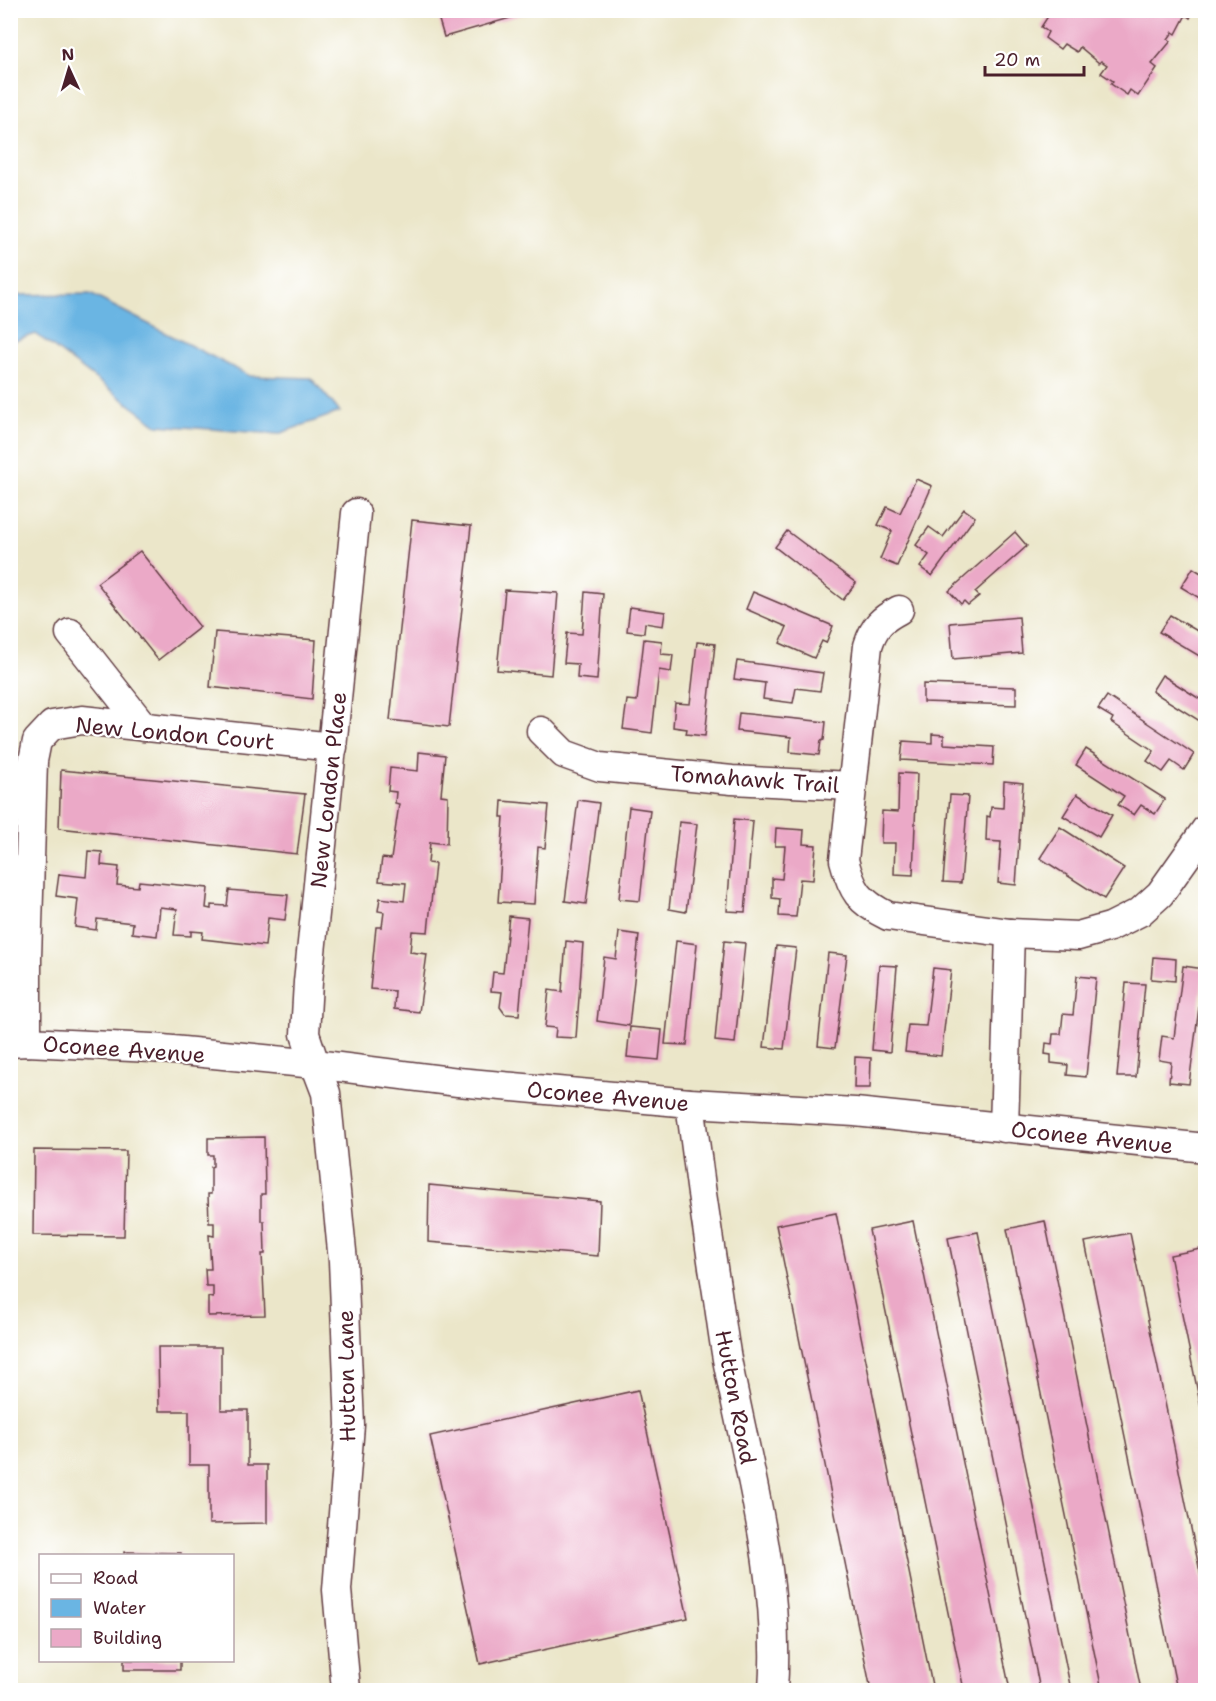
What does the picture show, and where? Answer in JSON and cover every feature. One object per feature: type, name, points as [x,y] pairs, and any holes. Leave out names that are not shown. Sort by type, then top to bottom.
[{"type":"street","name":"New London Place","points":[[315,1064],[305,1034],[308,982],[356,513]]},
{"type":"street","points":[[852,786],[868,646],[872,634],[884,618],[899,609]]},
{"type":"street","points":[[70,633],[144,727]]},
{"type":"street","name":"New London Court","points":[[19,1043],[27,958],[33,772],[37,741],[52,725],[82,720],[333,747]]},
{"type":"street","name":"Tomahawk Trail","points":[[542,731],[564,754],[600,767],[732,780],[852,786],[844,860],[849,882],[858,896],[872,908],[888,916],[1010,933],[1078,936],[1110,927],[1140,912],[1160,894],[1206,829]]},
{"type":"street","points":[[1004,1128],[1010,933]]},
{"type":"street","name":"Oconee Avenue","points":[[19,1043],[152,1048],[315,1064],[458,1082],[690,1103],[855,1112],[1206,1148]]},
{"type":"street","name":"Hutton Lane","points":[[315,1064],[326,1093],[343,1261],[350,1425],[337,1590],[346,1690]]},
{"type":"street","name":"Hutton Road","points":[[690,1103],[725,1346],[769,1575],[775,1653],[773,1690]]},
{"type":"water","points":[[90,294],[250,376],[311,378],[340,412],[278,434],[157,425],[36,334],[11,342],[11,295]]},
{"type":"building","points":[[436,10],[534,10],[534,11],[444,37]]},
{"type":"building","points":[[1052,10],[1194,10],[1190,18],[1186,15],[1176,34],[1173,32],[1168,39],[1171,41],[1152,64],[1157,68],[1138,96],[1130,90],[1127,95],[1111,84],[1113,81],[1101,73],[1107,65],[1101,61],[1099,63],[1080,47],[1077,52],[1064,44],[1060,49],[1045,38],[1048,32],[1041,27]]},
{"type":"building","points":[[916,479],[932,486],[897,566],[880,559],[892,531],[878,525],[887,507],[900,513]]},
{"type":"building","points":[[964,509],[975,517],[932,576],[920,567],[929,555],[916,545],[929,527],[943,537]]},
{"type":"building","points":[[412,520],[471,526],[449,727],[390,720]]},
{"type":"building","points":[[787,531],[856,583],[843,600],[775,547]]},
{"type":"building","points":[[1015,532],[1027,546],[975,592],[979,596],[968,605],[964,601],[961,604],[949,591]]},
{"type":"building","points":[[140,551],[200,627],[158,660],[97,583]]},
{"type":"building","points":[[1193,568],[1206,576],[1206,602],[1181,587]]},
{"type":"building","points":[[505,590],[558,593],[551,675],[497,670]]},
{"type":"building","points":[[585,592],[603,594],[597,680],[577,678],[578,664],[564,663],[567,633],[582,634]]},
{"type":"building","points":[[753,592],[833,626],[826,643],[822,641],[814,658],[780,643],[787,627],[746,609]]},
{"type":"building","points":[[630,607],[665,612],[663,626],[645,623],[644,633],[627,631]]},
{"type":"building","points":[[1170,615],[1206,636],[1206,660],[1159,632]]},
{"type":"building","points":[[1019,617],[1022,653],[953,659],[950,623]]},
{"type":"building","points":[[215,632],[316,640],[312,699],[210,687]]},
{"type":"building","points":[[644,639],[662,641],[661,654],[673,655],[671,672],[659,670],[652,733],[623,729],[627,700],[637,701]]},
{"type":"building","points":[[697,642],[715,644],[705,736],[686,734],[687,729],[673,727],[675,703],[690,704]]},
{"type":"building","points":[[737,661],[823,673],[820,691],[796,688],[793,703],[763,699],[765,683],[734,679]]},
{"type":"building","points":[[1162,675],[1206,703],[1206,725],[1152,691]]},
{"type":"building","points":[[923,684],[1016,687],[1016,705],[923,702]]},
{"type":"building","points":[[1107,696],[1194,754],[1184,770],[1171,761],[1163,772],[1147,761],[1154,751],[1111,722],[1113,718],[1098,709]]},
{"type":"building","points":[[739,713],[826,722],[819,755],[790,752],[791,737],[737,731]]},
{"type":"building","points":[[932,734],[944,735],[944,744],[994,747],[993,765],[901,760],[903,741],[932,743]]},
{"type":"building","points":[[1086,749],[1165,799],[1155,814],[1141,805],[1134,815],[1118,805],[1124,796],[1076,765]]},
{"type":"building","points":[[419,752],[445,755],[441,795],[448,796],[447,844],[430,842],[428,863],[435,864],[428,932],[412,931],[410,952],[427,954],[419,1012],[394,1009],[395,991],[370,989],[376,927],[382,927],[384,912],[378,911],[380,898],[404,901],[406,883],[379,881],[382,858],[391,859],[399,804],[395,803],[396,792],[388,791],[390,768],[418,771]]},
{"type":"building","points":[[61,770],[305,794],[297,854],[59,828]]},
{"type":"building","points":[[899,773],[917,774],[913,875],[894,874],[895,843],[881,843],[882,811],[898,812]]},
{"type":"building","points":[[1004,781],[1023,783],[1016,885],[998,883],[1001,842],[986,841],[987,816],[990,817],[991,807],[1003,808]]},
{"type":"building","points":[[1077,794],[1112,815],[1099,837],[1063,816]]},
{"type":"building","points":[[950,795],[968,796],[961,883],[943,882]]},
{"type":"building","points":[[578,800],[599,803],[586,904],[565,901]]},
{"type":"building","points":[[502,801],[549,805],[545,848],[538,847],[534,904],[498,902],[504,817],[501,817]]},
{"type":"building","points":[[629,807],[650,810],[640,901],[619,899]]},
{"type":"building","points":[[734,819],[753,821],[745,912],[727,911]]},
{"type":"building","points":[[679,822],[697,824],[686,912],[669,909]]},
{"type":"building","points":[[1060,827],[1124,868],[1104,899],[1040,858]]},
{"type":"building","points":[[776,828],[804,830],[803,844],[816,845],[813,880],[800,879],[796,917],[779,916],[780,899],[772,898],[772,878],[782,879],[785,846],[775,846]]},
{"type":"building","points":[[88,851],[102,852],[101,865],[119,867],[117,885],[138,887],[139,881],[208,888],[206,908],[211,909],[211,905],[227,906],[229,890],[288,895],[285,920],[268,918],[265,946],[202,939],[203,932],[191,931],[191,936],[174,935],[177,909],[160,907],[157,936],[132,933],[133,923],[97,919],[96,930],[75,927],[78,899],[56,896],[59,874],[86,877]]},
{"type":"building","points":[[509,916],[528,918],[519,1015],[505,1014],[500,1007],[502,992],[491,991],[493,972],[503,973]]},
{"type":"building","points":[[619,932],[639,935],[629,1026],[597,1021],[604,957],[616,959]]},
{"type":"building","points":[[566,941],[583,943],[576,1038],[555,1037],[556,1028],[545,1027],[549,990],[562,992]]},
{"type":"building","points":[[676,941],[697,944],[687,1045],[665,1044]]},
{"type":"building","points":[[724,941],[745,943],[735,1043],[715,1041]]},
{"type":"building","points":[[776,946],[796,948],[784,1049],[764,1047]]},
{"type":"building","points":[[828,953],[847,955],[835,1048],[818,1046]]},
{"type":"building","points":[[1153,957],[1176,959],[1175,981],[1151,979]]},
{"type":"building","points":[[879,965],[897,966],[890,1052],[872,1050]]},
{"type":"building","points":[[1183,966],[1204,969],[1189,1084],[1169,1082],[1171,1062],[1159,1060],[1162,1036],[1174,1038]]},
{"type":"building","points":[[933,968],[951,970],[941,1056],[905,1052],[908,1025],[926,1026]]},
{"type":"building","points":[[1077,976],[1096,978],[1086,1077],[1067,1075],[1068,1065],[1051,1063],[1051,1055],[1045,1054],[1046,1043],[1052,1044],[1053,1034],[1061,1034],[1063,1014],[1073,1015]]},
{"type":"building","points":[[1126,983],[1145,984],[1136,1077],[1117,1077]]},
{"type":"building","points":[[630,1027],[662,1030],[659,1060],[627,1057]]},
{"type":"building","points":[[855,1057],[871,1058],[870,1088],[854,1088]]},
{"type":"building","points":[[264,1137],[265,1194],[261,1194],[261,1221],[264,1221],[265,1254],[262,1254],[265,1315],[208,1316],[208,1297],[213,1298],[213,1286],[206,1286],[205,1269],[211,1269],[209,1235],[214,1236],[214,1223],[209,1223],[208,1194],[211,1194],[213,1155],[208,1155],[208,1138]]},
{"type":"building","points":[[34,1150],[126,1151],[124,1236],[33,1235]]},
{"type":"building","points":[[429,1185],[600,1201],[598,1256],[428,1242]]},
{"type":"building","points":[[836,1213],[933,1690],[871,1690],[776,1225]]},
{"type":"building","points":[[913,1221],[1010,1690],[964,1690],[869,1230]]},
{"type":"building","points":[[1045,1221],[1141,1690],[1102,1690],[1007,1229]]},
{"type":"building","points":[[978,1232],[1071,1690],[1040,1690],[948,1238]]},
{"type":"building","points":[[1130,1233],[1206,1601],[1206,1690],[1177,1690],[1085,1242]]},
{"type":"building","points":[[1206,1248],[1206,1422],[1204,1423],[1170,1255]]},
{"type":"building","points":[[158,1347],[221,1347],[221,1410],[248,1410],[248,1465],[267,1465],[267,1523],[209,1524],[209,1465],[189,1465],[189,1411],[159,1411]]},
{"type":"building","points":[[638,1390],[688,1618],[480,1664],[430,1436]]},
{"type":"building","points":[[124,1552],[181,1553],[181,1554],[124,1554]]},
{"type":"building","points":[[124,1662],[180,1662],[180,1670],[124,1670]]}]
